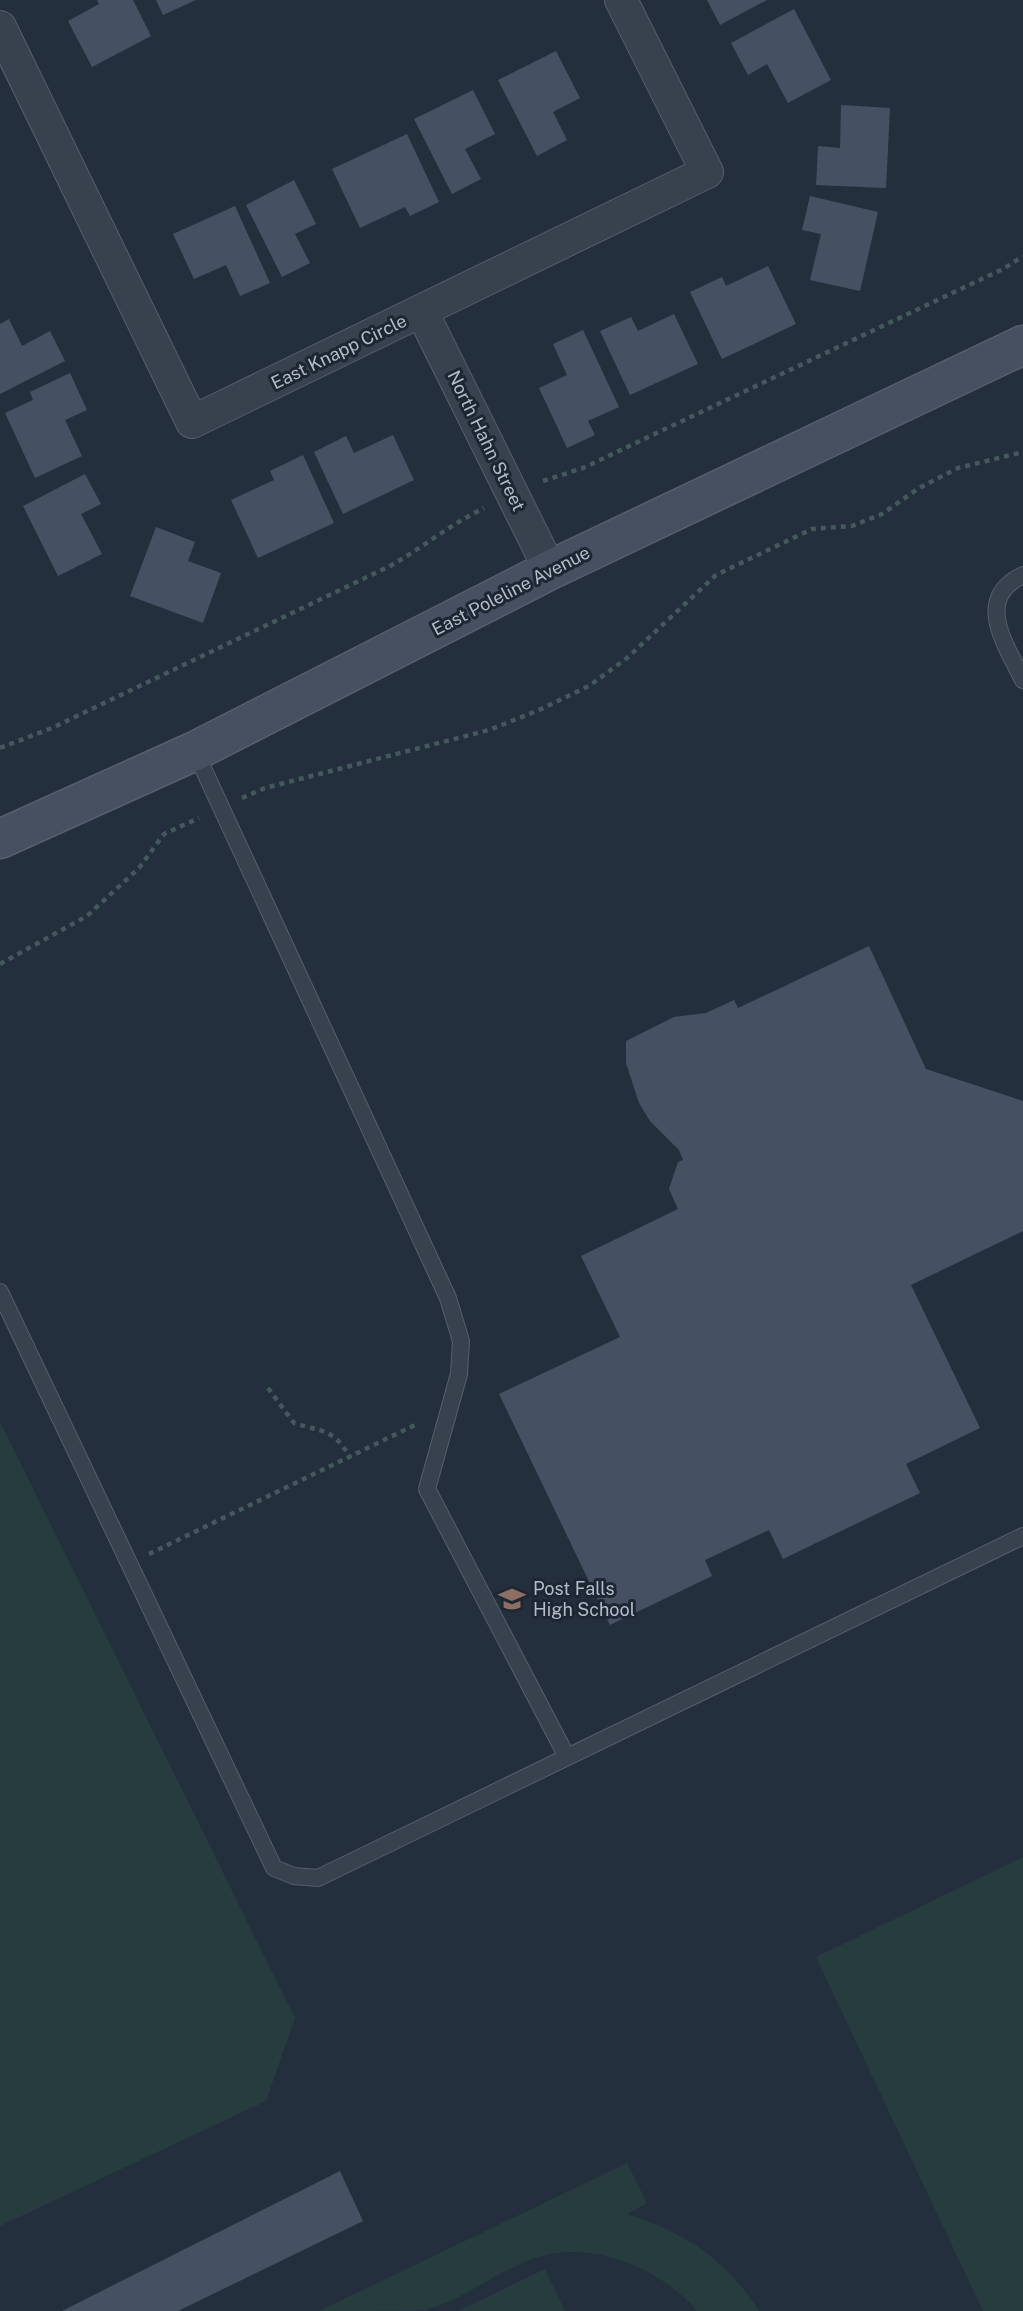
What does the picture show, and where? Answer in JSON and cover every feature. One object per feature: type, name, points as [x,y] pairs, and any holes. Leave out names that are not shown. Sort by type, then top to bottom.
[{"type":"main road","name":"East Poleline Avenue","points":[[0,839],[195,751],[550,570],[1023,345]]},
{"type":"street","name":"East Knapp Circle","points":[[0,27],[191,422],[707,172],[621,0]]},
{"type":"street","name":"North Hahn Street","points":[[422,312],[550,570]]},
{"type":"lane","points":[[1023,575],[1010,581],[995,607],[997,629],[1023,680]]},
{"type":"lane","points":[[195,751],[448,1298],[461,1341],[459,1374],[427,1489],[567,1757]]},
{"type":"lane","points":[[0,1292],[275,1868],[294,1877],[318,1878],[1023,1536]]},
{"type":"path","points":[[551,477],[596,462],[993,274],[1023,256]]},
{"type":"path","points":[[0,964],[87,916],[139,868],[164,834],[265,788],[489,730],[539,710],[589,686],[627,658],[716,575],[812,529],[852,526],[882,514],[919,488],[958,468],[1023,452]]},
{"type":"path","points":[[0,748],[52,728],[390,566],[429,544],[462,519]]},
{"type":"path","points":[[268,1388],[294,1423],[326,1430],[336,1436],[350,1457]]},
{"type":"path","points":[[130,1563],[450,1409]]},
{"type":"green space","points":[[0,1422],[295,2018],[266,2101],[0,2226]]},
{"type":"green space","points":[[1023,1857],[1023,2311],[983,2311],[816,1957]]},
{"type":"green space","points":[[627,2163],[647,2203],[627,2214],[667,2230],[702,2250],[733,2277],[759,2311],[697,2311],[663,2281],[642,2269],[596,2254],[573,2252],[549,2254],[527,2261],[452,2300],[426,2310],[319,2311]]},
{"type":"green space","points":[[545,2269],[565,2311],[458,2311]]},
{"type":"building","points":[[97,0],[133,0],[151,36],[92,67],[68,21],[99,4]]},
{"type":"building","points":[[156,0],[196,0],[163,15]]},
{"type":"building","points":[[707,0],[767,0],[720,25]]},
{"type":"building","points":[[794,9],[831,80],[788,103],[767,64],[748,75],[731,43]]},
{"type":"building","points":[[556,51],[580,98],[553,112],[567,140],[537,156],[498,80]]},
{"type":"building","points":[[473,90],[495,134],[465,149],[481,179],[452,194],[414,119]]},
{"type":"building","points":[[841,105],[890,108],[886,188],[816,185],[818,146],[840,148]]},
{"type":"building","points":[[407,134],[439,202],[410,216],[405,207],[360,228],[332,169]]},
{"type":"building","points":[[294,180],[316,224],[295,234],[310,263],[282,277],[246,205]]},
{"type":"building","points":[[810,196],[878,212],[860,291],[810,280],[821,234],[802,230]]},
{"type":"building","points":[[235,206],[270,283],[240,296],[226,265],[194,279],[173,234]]},
{"type":"building","points":[[768,266],[796,324],[722,359],[690,292],[722,277],[726,286]]},
{"type":"building","points":[[674,314],[698,364],[630,395],[600,331],[631,317],[638,331]]},
{"type":"building","points":[[9,319],[22,346],[50,331],[65,361],[0,394],[0,324]]},
{"type":"building","points":[[583,330],[619,407],[588,421],[595,435],[567,448],[539,388],[567,375],[553,344]]},
{"type":"building","points":[[70,373],[87,410],[65,420],[82,456],[35,478],[5,413],[33,400],[30,392]]},
{"type":"building","points":[[393,435],[414,480],[343,514],[314,452],[346,436],[354,453]]},
{"type":"building","points":[[303,455],[334,523],[258,558],[231,500],[274,480],[270,471]]},
{"type":"building","points":[[85,474],[101,504],[81,514],[102,554],[58,576],[23,506]]},
{"type":"building","points":[[156,527],[195,542],[188,561],[221,573],[203,623],[130,596]]},
{"type":"building","points":[[869,946],[926,1069],[1023,1101],[1023,1231],[911,1285],[980,1428],[906,1464],[920,1493],[783,1559],[769,1530],[705,1560],[712,1576],[610,1625],[499,1394],[620,1337],[581,1256],[678,1209],[669,1189],[678,1162],[683,1160],[679,1150],[650,1121],[639,1103],[626,1063],[626,1041],[674,1017],[706,1013],[734,1000],[738,1008]]},
{"type":"building","points":[[340,2171],[363,2221],[178,2311],[62,2311]]},
{"type":"place","name":"Post Falls High School","points":[[512,1599]]}]
